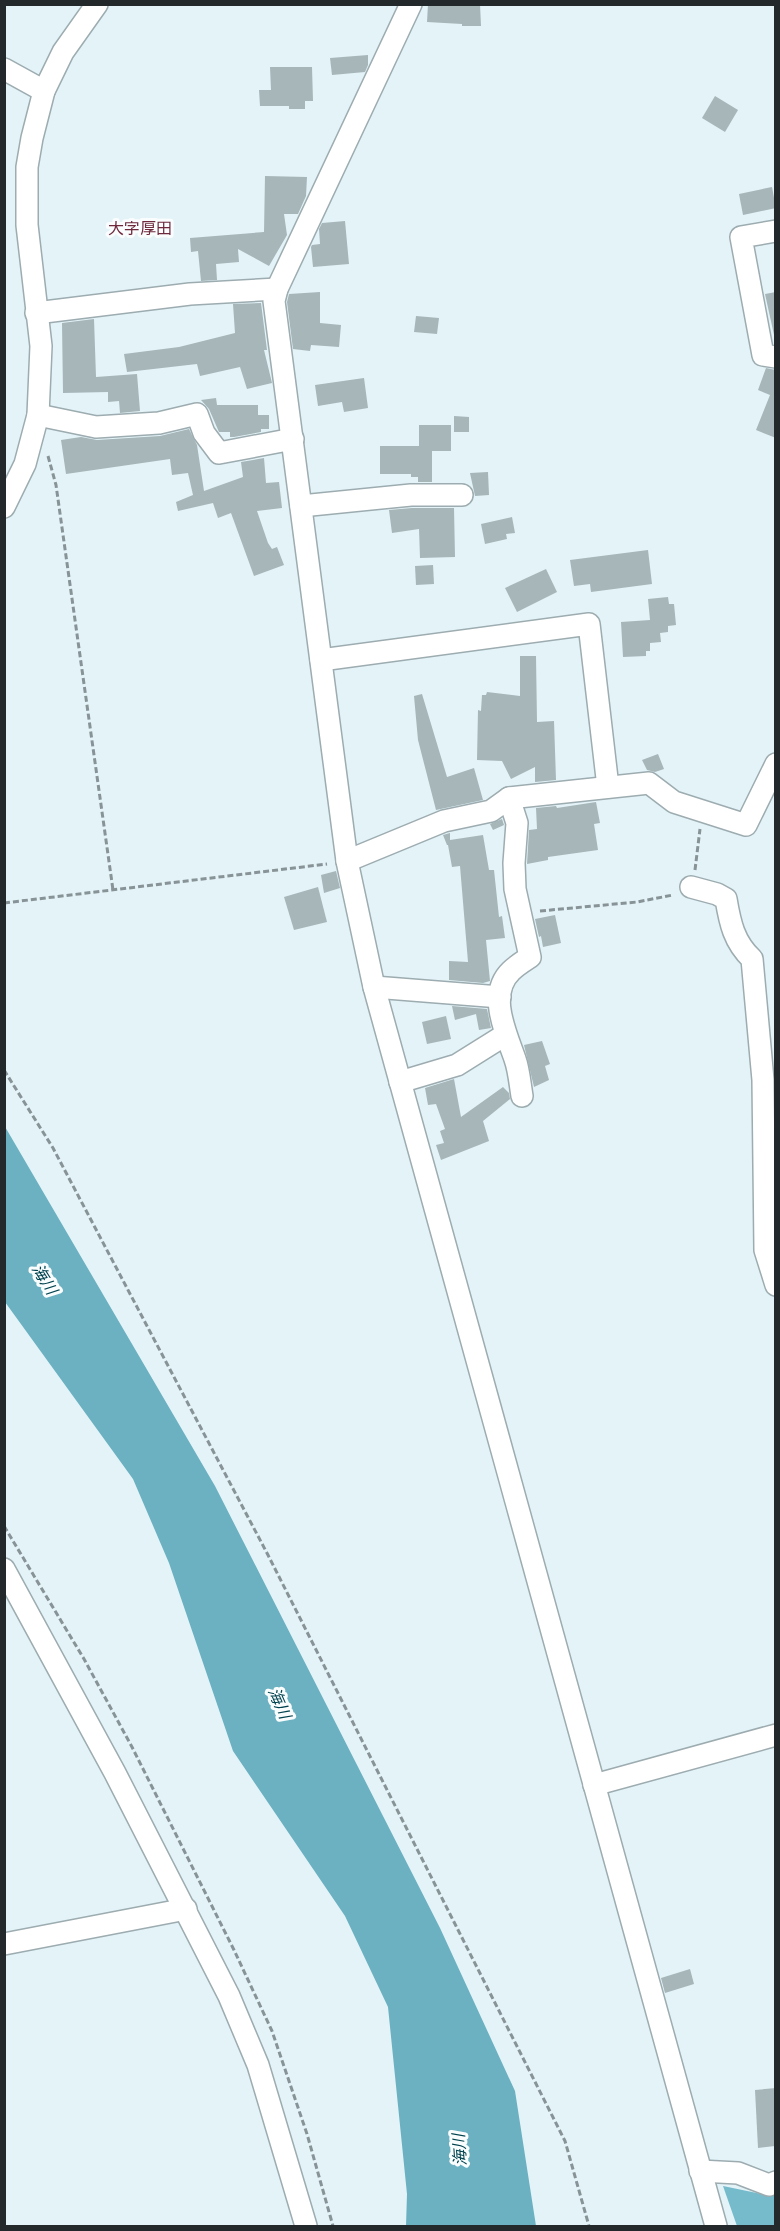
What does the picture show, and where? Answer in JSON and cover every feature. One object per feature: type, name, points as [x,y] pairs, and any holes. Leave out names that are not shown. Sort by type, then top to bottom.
[{"type":"street","points":[[4,507],[25,464],[38,415],[41,346],[27,225],[27,167],[32,138],[44,91],[63,52],[97,4]]},
{"type":"street","points":[[411,4],[274,301],[347,861],[374,987],[716,2226]]},
{"type":"street","points":[[4,69],[44,91]]},
{"type":"street","points":[[776,231],[741,237],[763,355],[776,357]]},
{"type":"street","points":[[36,313],[190,294],[278,289]]},
{"type":"street","points":[[38,415],[96,427],[159,423],[197,414],[204,433],[219,453],[292,439]]},
{"type":"street","points":[[301,506],[411,495],[462,495]]},
{"type":"street","points":[[321,660],[589,624],[609,787]]},
{"type":"street","points":[[347,861],[444,820],[491,811],[509,798],[649,783],[675,802],[746,825],[776,764]]},
{"type":"street","points":[[509,798],[516,823],[514,889],[530,957],[510,972],[501,988],[500,997],[505,1035],[516,1060],[522,1096]]},
{"type":"street","points":[[691,887],[717,894],[726,899],[730,926],[740,948],[752,959],[763,1080],[765,1250],[776,1285]]},
{"type":"street","points":[[374,987],[500,997]]},
{"type":"street","points":[[400,1082],[458,1065],[505,1035]]},
{"type":"street","points":[[4,1569],[186,1909],[229,1995],[258,2065],[306,2226]]},
{"type":"street","points":[[594,1785],[776,1735]]},
{"type":"street","points":[[4,1944],[186,1909]]},
{"type":"street","points":[[700,2171],[738,2173],[769,2185],[776,2182]]},
{"type":"path","points":[[48,455],[56,485],[112,890]]},
{"type":"path","points":[[520,913],[637,902],[675,895],[691,887],[696,870],[702,811]]},
{"type":"path","points":[[4,903],[347,861]]},
{"type":"path","points":[[4,1070],[53,1148],[262,1545],[565,2141],[589,2226]]},
{"type":"shaded area","points":[[723,2186],[766,2195],[775,2193],[775,2226],[737,2226]]},
{"type":"water","name":"海川","points":[[4,1125],[215,1486],[440,1928],[515,2091],[536,2226],[406,2226],[407,2194],[388,2007],[345,1916],[233,1751],[169,1563],[133,1479],[5,1302]]},
{"type":"building","points":[[428,4],[480,4],[481,26],[427,22]]},
{"type":"building","points":[[368,55],[365,72],[332,75],[330,58]]},
{"type":"building","points":[[270,67],[312,67],[313,101],[305,101],[305,109],[289,109],[289,106],[260,106],[259,90],[271,90]]},
{"type":"building","points":[[715,96],[738,110],[725,132],[702,118]]},
{"type":"building","points":[[265,176],[307,177],[306,196],[298,214],[284,214],[287,235],[269,266],[238,249],[239,262],[216,264],[217,280],[201,281],[198,251],[191,252],[190,238],[264,232]]},
{"type":"building","points":[[772,187],[776,208],[743,215],[739,194]]},
{"type":"building","points":[[345,221],[349,264],[313,267],[311,247],[320,244],[319,229],[322,223]]},
{"type":"building","points":[[320,292],[320,323],[341,325],[339,347],[311,345],[310,351],[293,349],[287,302],[289,294]]},
{"type":"building","points":[[776,292],[776,344],[765,294]]},
{"type":"building","points":[[261,303],[267,350],[264,350],[272,383],[247,389],[240,367],[200,376],[197,364],[127,372],[124,354],[179,347],[235,333],[233,304]]},
{"type":"building","points":[[416,316],[439,318],[437,334],[414,332]]},
{"type":"building","points":[[94,319],[96,377],[137,374],[140,411],[120,413],[119,401],[108,402],[108,392],[63,393],[62,323]]},
{"type":"building","points":[[766,368],[776,370],[776,438],[756,430],[770,395],[758,390]]},
{"type":"building","points":[[364,378],[368,408],[344,412],[342,402],[318,406],[315,385]]},
{"type":"building","points":[[216,398],[217,405],[258,405],[258,415],[269,415],[269,429],[234,437],[230,437],[230,432],[219,432],[209,409],[201,400]]},
{"type":"building","points":[[454,416],[469,417],[469,432],[454,432]]},
{"type":"building","points":[[419,425],[451,425],[451,451],[432,451],[432,482],[418,482],[418,477],[411,477],[411,474],[380,474],[380,446],[419,446]]},
{"type":"building","points":[[189,429],[197,445],[204,491],[243,477],[241,462],[264,458],[266,483],[279,482],[282,508],[257,511],[268,543],[272,549],[277,547],[284,565],[254,576],[231,513],[218,518],[213,503],[178,511],[176,502],[193,495],[188,473],[172,475],[170,459],[66,474],[61,440],[81,437],[97,440],[160,436]]},
{"type":"building","points":[[488,472],[489,495],[475,496],[470,473]]},
{"type":"building","points":[[454,508],[455,557],[420,558],[419,529],[392,533],[389,510]]},
{"type":"building","points":[[512,517],[515,533],[506,534],[507,539],[485,544],[481,524]]},
{"type":"building","points":[[648,550],[652,584],[591,592],[590,584],[574,586],[570,560]]},
{"type":"building","points":[[433,565],[434,584],[416,585],[415,566]]},
{"type":"building","points":[[546,569],[557,592],[517,612],[505,588]]},
{"type":"building","points":[[668,597],[669,604],[674,604],[676,625],[668,626],[668,632],[660,633],[661,642],[650,643],[650,651],[646,651],[646,656],[623,657],[621,622],[650,620],[648,599]]},
{"type":"building","points":[[520,656],[536,656],[537,722],[554,721],[556,780],[535,782],[535,767],[511,779],[502,761],[477,760],[478,710],[481,711],[482,695],[486,695],[487,692],[520,696]]},
{"type":"building","points":[[422,694],[447,777],[474,768],[483,800],[436,810],[418,740],[414,696]]},
{"type":"building","points":[[658,754],[664,769],[655,772],[647,770],[642,760]]},
{"type":"building","points":[[596,802],[600,823],[594,824],[598,850],[548,857],[548,860],[527,864],[529,830],[537,829],[536,808],[556,806],[557,808]]},
{"type":"building","points":[[502,819],[504,825],[493,830],[490,824]]},
{"type":"building","points":[[450,833],[450,840],[483,835],[489,870],[494,870],[499,917],[502,916],[505,938],[486,940],[490,981],[483,983],[449,980],[449,961],[468,962],[460,866],[452,867],[448,845],[443,835]]},
{"type":"building","points":[[336,871],[340,888],[324,893],[321,875]]},
{"type":"building","points":[[318,887],[327,922],[294,930],[284,897]]},
{"type":"building","points":[[555,915],[561,943],[543,947],[535,919]]},
{"type":"building","points":[[452,1006],[487,1009],[491,1028],[479,1030],[476,1014],[455,1020]]},
{"type":"building","points":[[446,1016],[451,1039],[427,1044],[422,1022]]},
{"type":"building","points":[[542,1041],[550,1064],[545,1066],[549,1080],[534,1087],[524,1045]]},
{"type":"building","points":[[454,1079],[461,1117],[503,1087],[509,1093],[510,1099],[483,1121],[489,1141],[441,1160],[436,1145],[444,1143],[440,1131],[445,1129],[436,1104],[428,1105],[425,1088]]},
{"type":"building","points":[[690,1969],[694,1984],[665,1993],[661,1978]]},
{"type":"building","points":[[776,2088],[775,2146],[758,2148],[755,2090]]},
{"type":"district","name":"大字厚田","points":[[140,228]]}]
